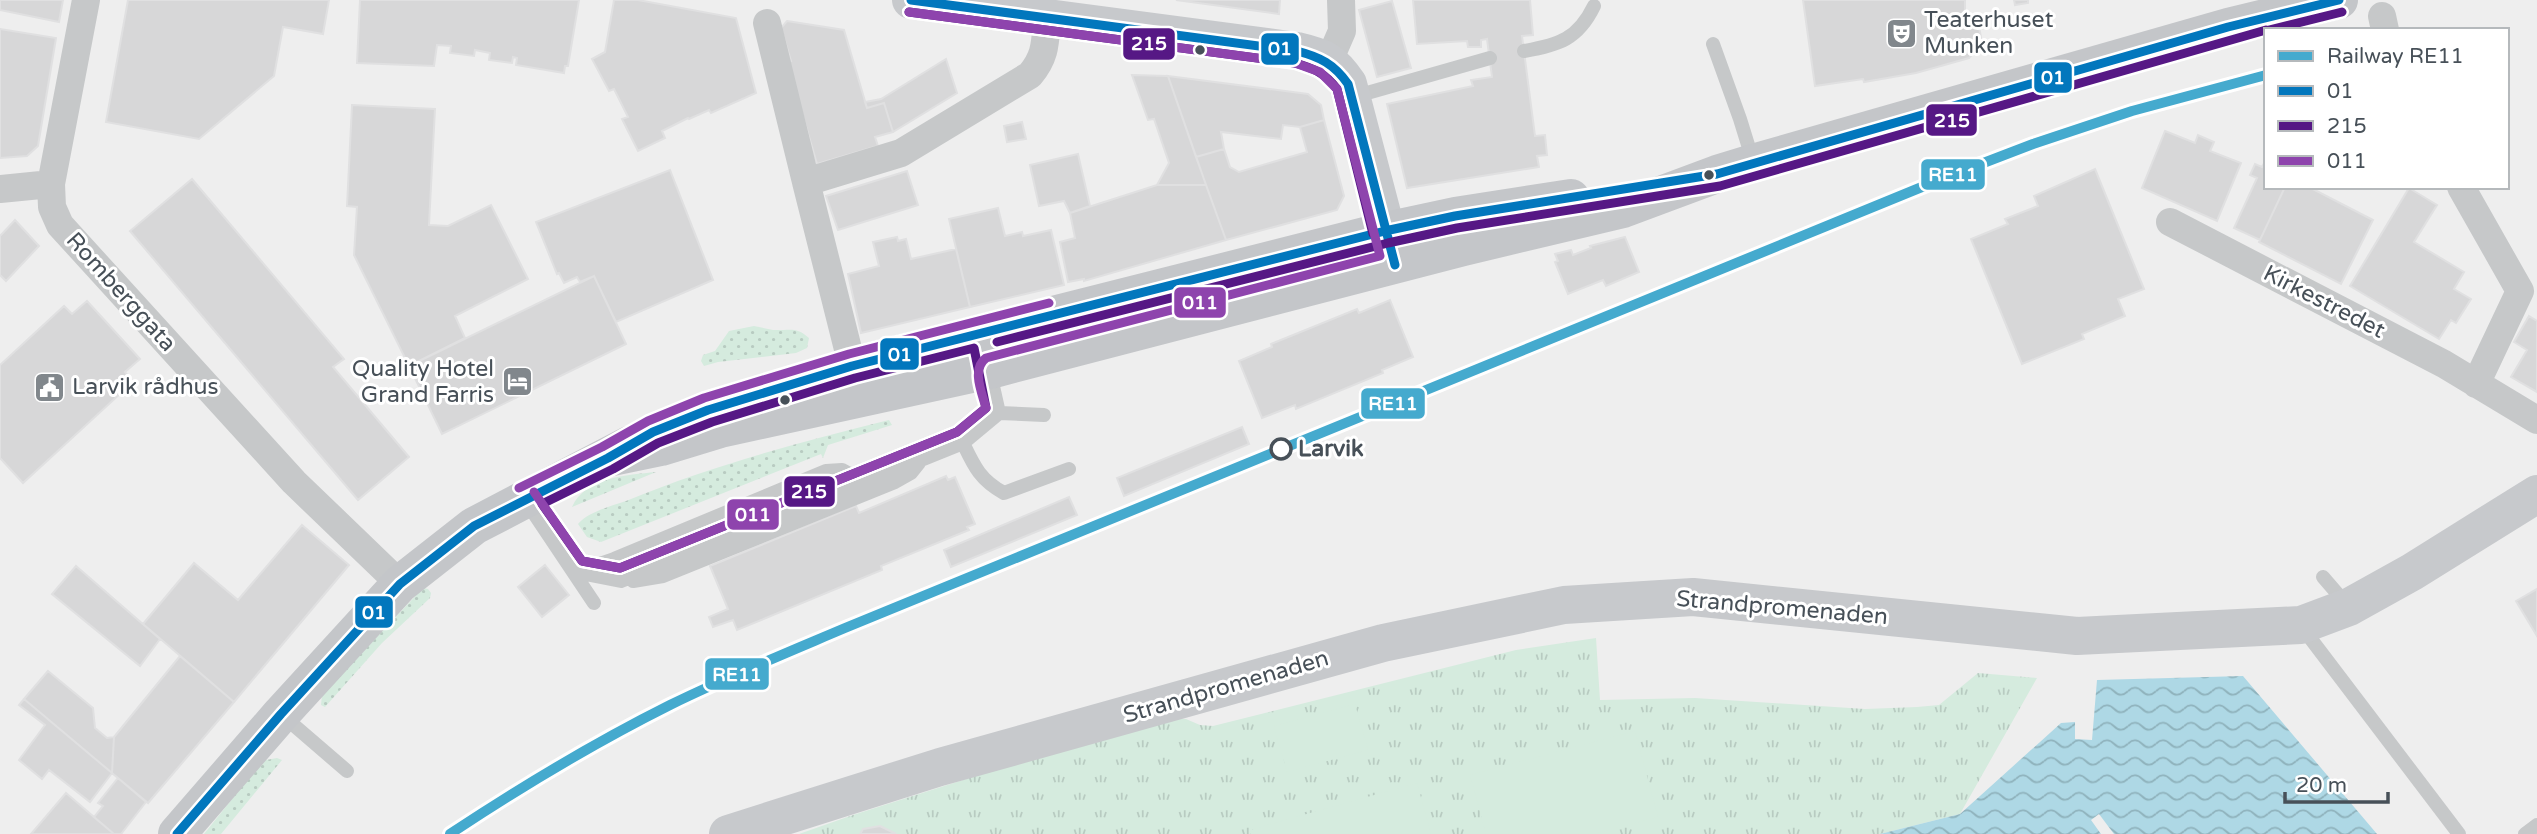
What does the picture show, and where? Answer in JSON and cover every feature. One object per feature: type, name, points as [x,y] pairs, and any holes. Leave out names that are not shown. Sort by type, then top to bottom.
[{"type":"main road","points":[[911,0],[1297,51],[1329,61],[1348,84],[1390,248]]},
{"type":"main road","points":[[177,834],[281,714],[400,584],[474,526],[653,432],[708,410],[856,382],[990,370],[1390,248],[1455,216],[1717,174],[2215,31],[2339,0]]},
{"type":"main road","points":[[856,382],[983,332],[1390,248]]},
{"type":"main road","name":"Strandpromenaden","points":[[728,834],[940,767],[1383,643],[1564,605],[1693,597],[2077,636],[2301,625],[2348,607],[2412,572],[2537,494]]},
{"type":"street","name":"Romberggata","points":[[86,0],[51,184],[52,207],[60,225],[294,482],[400,584]]},
{"type":"street","points":[[1329,61],[1342,31],[1341,0]]},
{"type":"street","points":[[806,181],[901,153],[1030,75],[1041,61],[1046,19]]},
{"type":"street","points":[[767,23],[856,382]]},
{"type":"street","points":[[0,188],[51,184]]},
{"type":"street","points":[[2461,189],[2519,291],[2476,384]]},
{"type":"street","name":"Kirkestredet","points":[[2170,222],[2444,364],[2537,419]]},
{"type":"lane","points":[[1524,51],[1566,41],[1586,24],[1594,6]]},
{"type":"lane","points":[[1713,44],[1753,163]]},
{"type":"lane","points":[[1352,98],[1489,58]]},
{"type":"lane","points":[[983,332],[999,413]]},
{"type":"lane","points":[[621,581],[963,443],[999,413],[1044,415]]},
{"type":"lane","points":[[963,443],[975,468],[988,485],[1004,493],[1069,469]]},
{"type":"lane","points":[[575,572],[621,581],[643,581],[663,576],[895,482],[911,472],[922,459]]},
{"type":"lane","points":[[575,572],[614,559],[826,471],[842,470],[864,482]]},
{"type":"lane","points":[[524,499],[594,603]]},
{"type":"lane","points":[[2323,577],[2348,607]]},
{"type":"lane","points":[[2301,625],[2459,834]]},
{"type":"lane","points":[[281,714],[347,771]]},
{"type":"lane","points":[[2525,834],[2537,825]]},
{"type":"green space","points":[[754,326],[801,332],[809,338],[807,348],[796,353],[704,366],[701,361],[703,355],[715,351],[729,331]]},
{"type":"green space","points":[[889,420],[892,425],[828,445],[823,458],[821,454],[601,542],[587,537],[578,524],[600,510],[690,477],[789,446]]},
{"type":"green space","points":[[656,472],[572,507],[587,489],[608,479]]},
{"type":"green space","points":[[423,588],[431,593],[430,598],[382,643],[325,707],[321,705],[322,695]]},
{"type":"green space","points":[[1596,638],[1600,700],[1695,698],[1865,709],[1917,707],[1939,705],[1978,673],[2037,678],[1960,814],[1880,834],[799,834],[1161,717],[1186,719],[1200,725],[1213,726],[1516,650]]},
{"type":"green space","points":[[1355,704],[1368,750],[1287,772],[1274,726]]},
{"type":"green space","points":[[1635,731],[1658,817],[1593,834],[1486,834],[1470,775]]},
{"type":"green space","points":[[277,758],[282,760],[221,834],[204,834],[261,763]]},
{"type":"green space","points":[[1417,783],[1431,834],[1251,834],[1250,830]]},
{"type":"water","points":[[2243,676],[2377,834],[2114,834],[2099,814],[2091,820],[2101,834],[1880,834],[1960,814],[2061,723],[2075,722],[2075,739],[2092,740],[2097,680]]},
{"type":"building","points":[[0,0],[63,0],[59,22],[0,10]]},
{"type":"building","points":[[128,0],[329,0],[323,34],[283,27],[274,76],[199,139],[106,122]]},
{"type":"building","points":[[360,0],[579,0],[568,66],[565,66],[564,73],[516,65],[517,58],[513,57],[512,63],[489,60],[490,53],[475,50],[474,56],[450,53],[451,46],[437,45],[434,66],[357,63]]},
{"type":"building","points":[[614,0],[638,0],[736,18],[756,93],[711,113],[709,110],[688,118],[662,131],[665,138],[638,151],[622,119],[628,117],[614,89],[609,91],[592,59],[605,52]]},
{"type":"building","points":[[1176,0],[1280,0],[1279,14]]},
{"type":"building","points":[[1413,0],[1530,0],[1533,35],[1522,36],[1535,136],[1545,135],[1547,155],[1537,156],[1539,167],[1407,188],[1387,104],[1473,86],[1471,80],[1492,77],[1487,39],[1481,40],[1481,47],[1468,47],[1467,41],[1417,44]]},
{"type":"building","points":[[1803,0],[1965,0],[1965,15],[1978,21],[1982,43],[1969,58],[1916,73],[1864,82],[1863,79],[1815,86]]},
{"type":"building","points":[[2014,0],[2028,0],[2028,3],[2015,5]]},
{"type":"building","points":[[1392,1],[1411,68],[1377,77],[1359,10]]},
{"type":"building","points":[[787,21],[844,30],[867,108],[884,103],[893,132],[875,137],[878,146],[817,164],[787,62],[791,61],[781,28]]},
{"type":"building","points":[[0,29],[56,38],[38,146],[27,156],[0,158]]},
{"type":"building","points":[[946,59],[957,93],[893,132],[884,103],[867,108],[865,102],[881,99]]},
{"type":"building","points":[[1132,75],[1168,76],[1206,185],[1157,185],[1169,163],[1154,119],[1148,120]]},
{"type":"building","points":[[1168,76],[1308,94],[1321,105],[1324,120],[1300,127],[1283,125],[1281,139],[1221,132],[1224,149],[1196,157]]},
{"type":"building","points":[[352,105],[435,109],[429,225],[448,226],[491,205],[528,279],[455,316],[465,338],[409,366],[354,255],[357,207],[347,206]]},
{"type":"building","points":[[1324,120],[1344,196],[1337,210],[1226,240],[1196,157],[1224,149],[1230,167],[1239,172],[1307,152],[1300,127]]},
{"type":"building","points":[[1022,122],[1026,139],[1007,142],[1004,126]]},
{"type":"building","points":[[2165,131],[2195,143],[2198,135],[2214,142],[2210,151],[2241,163],[2217,221],[2142,188]]},
{"type":"building","points":[[1078,154],[1090,206],[1070,213],[1064,201],[1039,206],[1030,165]]},
{"type":"building","points":[[2255,164],[2262,167],[2264,164],[2264,189],[2284,189],[2260,240],[2234,228],[2257,178],[2250,175]]},
{"type":"building","points":[[2095,169],[2144,289],[2118,299],[2125,316],[2082,334],[2084,339],[2022,364],[1971,239],[2008,224],[2005,219],[2038,206],[2034,196]]},
{"type":"building","points":[[670,170],[713,280],[616,322],[594,276],[580,282],[577,277],[564,283],[559,273],[557,274],[536,222]]},
{"type":"building","points":[[907,171],[918,205],[838,230],[826,196]]},
{"type":"building","points":[[192,179],[344,359],[333,367],[409,457],[358,500],[130,231]]},
{"type":"building","points":[[1157,185],[1206,185],[1226,240],[1084,281],[1068,282],[1060,242],[1075,238],[1070,213]]},
{"type":"building","points":[[2284,189],[2313,189],[2373,220],[2341,284],[2259,242]]},
{"type":"building","points":[[2411,189],[2437,205],[2414,242],[2464,272],[2454,289],[2471,299],[2456,323],[2451,320],[2439,339],[2350,286]]},
{"type":"building","points":[[998,208],[1005,236],[1022,232],[1023,236],[1051,230],[1064,285],[970,307],[949,219]]},
{"type":"building","points":[[15,220],[39,246],[6,281],[0,275],[0,236]]},
{"type":"building","points":[[897,237],[898,241],[906,239],[911,259],[956,249],[970,307],[861,333],[848,274],[879,266],[873,242]]},
{"type":"building","points":[[1625,237],[1639,272],[1606,286],[1603,280],[1568,294],[1555,262],[1558,261],[1555,254],[1571,250],[1573,255],[1591,248],[1590,246]]},
{"type":"building","points":[[594,276],[626,344],[442,434],[409,366]]},
{"type":"building","points":[[1390,300],[1413,357],[1382,370],[1383,373],[1296,409],[1295,405],[1262,418],[1239,361],[1272,347],[1271,344],[1357,309],[1359,313]]},
{"type":"building","points":[[87,301],[140,359],[125,372],[133,382],[23,483],[0,458],[0,365],[64,306],[72,314]]},
{"type":"building","points":[[2529,316],[2537,321],[2537,392],[2511,377],[2527,350],[2514,342]]},
{"type":"building","points":[[1242,427],[1249,444],[1124,496],[1117,478]]},
{"type":"building","points":[[946,476],[948,480],[955,477],[975,524],[967,527],[969,530],[881,566],[882,570],[737,630],[733,620],[713,627],[709,617],[728,609],[710,566],[856,506],[859,513]]},
{"type":"building","points":[[1069,497],[1077,515],[951,567],[944,550]]},
{"type":"building","points":[[302,525],[349,565],[234,702],[143,624],[194,563],[238,600]]},
{"type":"building","points":[[545,565],[569,595],[542,617],[518,587]]},
{"type":"building","points":[[76,566],[160,639],[140,666],[52,594]]},
{"type":"building","points":[[2537,589],[2537,636],[2516,601]]},
{"type":"building","points":[[180,656],[234,702],[148,803],[112,773],[114,737]]},
{"type":"building","points":[[48,671],[93,708],[95,728],[107,738],[114,737],[112,773],[24,699]]},
{"type":"building","points":[[24,699],[112,773],[90,802],[49,770],[42,779],[19,760],[45,725],[19,705]]},
{"type":"building","points":[[118,778],[146,802],[121,834],[114,834],[94,817],[103,806],[98,803]]},
{"type":"building","points":[[66,793],[94,817],[114,834],[31,834]]},
{"type":"building","points":[[880,826],[896,834],[860,834],[863,829]]},
{"type":"rail line","name":"RE11","points":[[450,834],[558,766],[670,705],[845,628],[1939,180],[2033,144],[2132,111],[2264,76]]},
{"type":"transit line","name":"01","points":[[911,0],[1297,51],[1326,62],[1348,84],[1395,265]]},
{"type":"transit line","name":"01","points":[[177,834],[281,714],[400,584],[474,526],[653,432],[708,410],[852,366],[1385,231],[1455,216],[1717,174],[2228,27],[2339,0]]},
{"type":"transit line","name":"215","points":[[909,12],[1295,63],[1313,69],[1337,89],[1373,234]]},
{"type":"transit line","name":"011","points":[[534,492],[582,561],[620,568],[957,432],[986,408],[978,375],[986,358],[1380,256],[1337,89],[1320,72],[1295,63],[909,12]]},
{"type":"transit line","name":"215","points":[[2277,28],[2342,12]]},
{"type":"transit line","name":"215","points":[[997,342],[1457,228],[1720,186],[2264,31]]},
{"type":"transit line","name":"011","points":[[519,488],[648,421],[704,398],[849,354],[1049,303]]},
{"type":"transit line","name":"215","points":[[974,348],[986,408],[957,432],[620,568],[582,561],[542,504],[658,443],[712,422],[855,378],[974,348]]},
{"type":"place","name":"Teaterhuset Munken","points":[[1901,33]]},
{"type":"place","name":"Quality Hotel Grand Farris","points":[[517,382]]},
{"type":"place","name":"Larvik rådhus","points":[[49,387]]},
{"type":"place","name":"Larvik","points":[[1281,449]]}]
